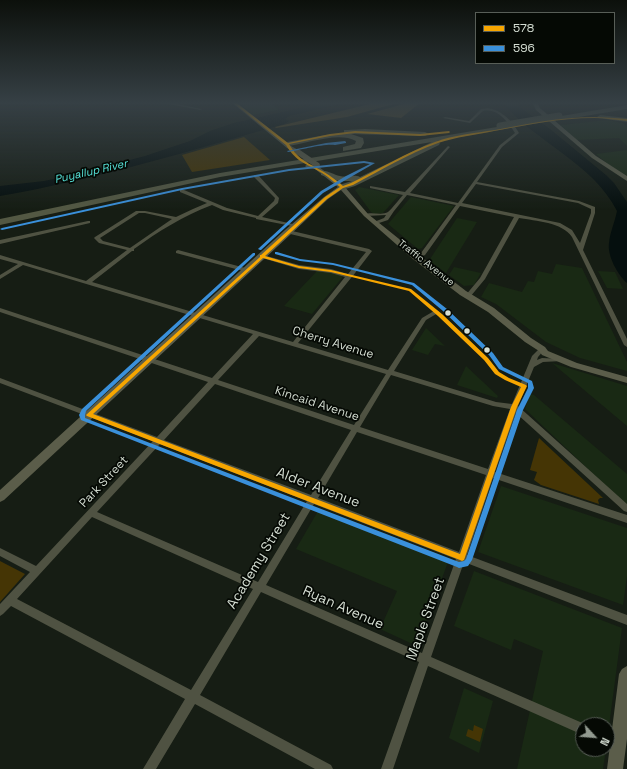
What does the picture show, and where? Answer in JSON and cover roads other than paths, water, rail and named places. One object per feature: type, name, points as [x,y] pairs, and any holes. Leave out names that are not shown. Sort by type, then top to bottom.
[{"type":"highway","points":[[291,149],[327,138]]},
{"type":"highway","points":[[291,149],[331,138]]},
{"type":"highway","points":[[0,216],[110,192],[350,148],[358,146],[360,142],[357,138]]},
{"type":"highway","points":[[252,165],[431,138]]},
{"type":"highway","points":[[0,222],[175,184],[437,138]]},
{"type":"highway","points":[[342,187],[352,184],[439,142],[456,138]]},
{"type":"highway","points":[[288,163],[359,155],[380,158],[385,162],[385,165],[342,187]]},
{"type":"highway","points":[[319,169],[344,180],[354,179],[369,173]]},
{"type":"main road","points":[[277,138],[291,149]]},
{"type":"main road","points":[[572,138],[594,157],[627,179]]},
{"type":"main road","name":"Traffic Avenue","points":[[291,149],[308,166],[319,169]]},
{"type":"main road","name":"Traffic Avenue","points":[[291,149],[342,187],[366,215],[416,257],[468,296],[491,310],[546,353],[560,360],[627,380]]},
{"type":"main road","points":[[0,497],[261,256],[326,198],[342,187]]},
{"type":"main road","points":[[326,198],[339,195],[352,198]]},
{"type":"main road","name":"Traffic Avenue","points":[[542,349],[550,350],[582,363],[627,376]]},
{"type":"main road","points":[[615,735],[626,694],[627,674]]},
{"type":"main road","points":[[614,757],[615,769]]},
{"type":"street","points":[[416,257],[423,254],[501,146],[511,138]]},
{"type":"street","points":[[376,223],[386,219],[448,147]]},
{"type":"street","points":[[256,176],[277,198],[276,202],[258,218]]},
{"type":"street","points":[[475,183],[590,206],[593,208],[593,211],[580,250]]},
{"type":"street","points":[[372,187],[558,224],[568,228],[575,236],[580,250],[627,344]]},
{"type":"street","points":[[182,191],[225,210],[295,226]]},
{"type":"street","points":[[87,283],[177,219],[194,209],[210,204]]},
{"type":"street","points":[[132,250],[101,242],[97,238],[138,212],[145,212],[177,219]]},
{"type":"street","points":[[366,215],[390,213]]},
{"type":"street","points":[[468,296],[482,279],[517,216]]},
{"type":"street","points":[[0,242],[88,222]]},
{"type":"street","points":[[288,232],[370,251],[294,344]]},
{"type":"street","points":[[178,252],[247,270]]},
{"type":"street","points":[[261,256],[299,266],[331,271],[350,276]]},
{"type":"street","name":"Cherry Avenue","points":[[0,257],[496,404],[514,407]]},
{"type":"street","points":[[0,277],[23,264]]},
{"type":"street","name":"Kincaid Avenue","points":[[0,310],[627,520]]},
{"type":"street","name":"Academy Street","points":[[149,769],[390,372],[424,319],[436,312]]},
{"type":"street","name":"Park Street","points":[[0,611],[258,333]]},
{"type":"street","name":"Maple Street","points":[[387,769],[514,407],[535,356],[542,349]]},
{"type":"street","points":[[532,366],[542,360],[560,360]]},
{"type":"street","name":"Alder Avenue","points":[[0,380],[627,620]]},
{"type":"street","points":[[514,407],[627,509]]},
{"type":"street","name":"Ryan Avenue","points":[[91,513],[425,661],[575,726]]},
{"type":"street","points":[[0,552],[37,571]]},
{"type":"street","points":[[10,600],[327,769]]},
{"type":"water","name":"Puyallup River","points":[[196,138],[235,138],[108,173],[0,196],[0,186],[44,181],[77,174],[145,156]]},
{"type":"water","points":[[543,138],[561,138],[606,175],[614,183],[627,202],[627,283],[620,275],[611,259],[609,248],[617,211],[607,194],[594,179]]}]
